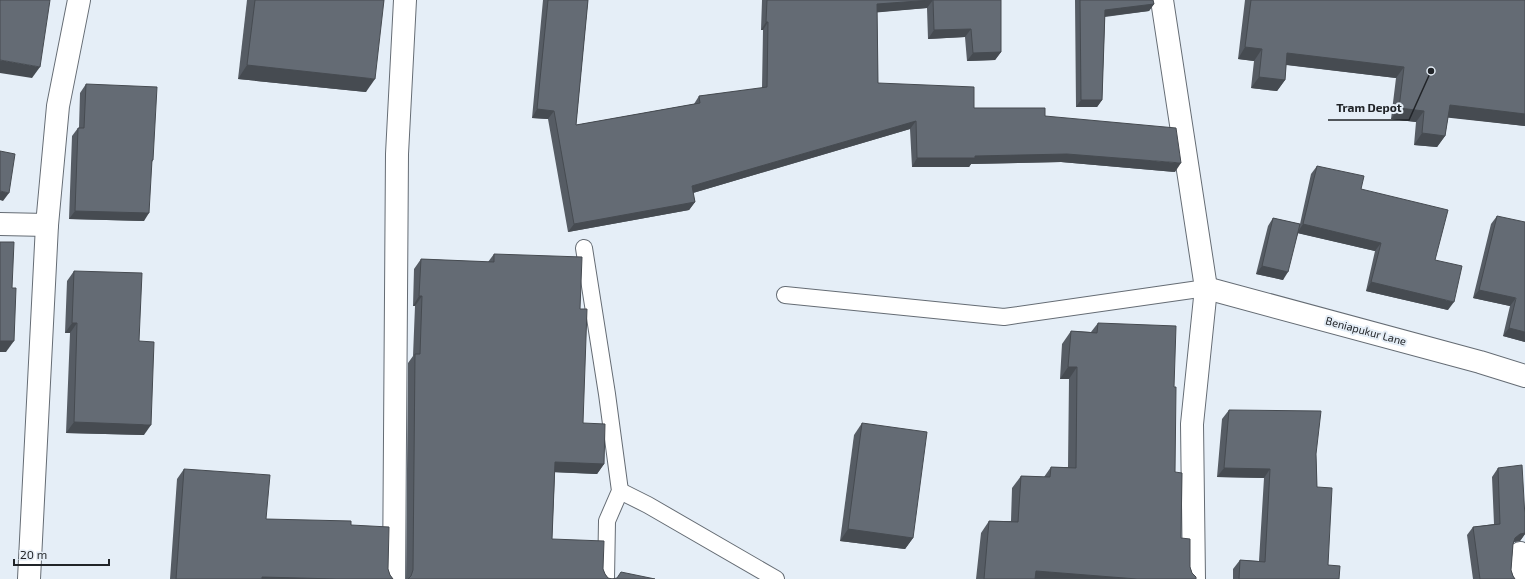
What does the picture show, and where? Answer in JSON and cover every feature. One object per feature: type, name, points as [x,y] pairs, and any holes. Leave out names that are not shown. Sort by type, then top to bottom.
[{"type":"street","points":[[29,579],[47,225],[58,106],[79,0]]},
{"type":"street","points":[[394,579],[397,154],[405,0]]},
{"type":"street","points":[[1162,0],[1206,288],[1192,424],[1194,579]]},
{"type":"street","points":[[0,224],[47,225]]},
{"type":"street","name":"Beniapukur Lane","points":[[1206,288],[1480,362],[1525,376]]},
{"type":"street","points":[[1518,579],[1520,553]]},
{"type":"lane","points":[[584,248],[607,394],[620,492],[607,521],[606,579]]},
{"type":"lane","points":[[786,295],[1004,318],[1206,288]]},
{"type":"lane","points":[[620,492],[648,505],[776,579]]},
{"type":"building","points":[[0,0],[50,0],[40,67],[0,60]]},
{"type":"building","points":[[255,0],[384,0],[375,79],[247,65]]},
{"type":"building","points":[[548,0],[588,0],[576,125],[700,103],[699,96],[767,87],[767,0],[932,0],[877,4],[878,83],[974,87],[974,108],[1045,108],[1045,116],[1176,128],[1181,163],[1067,154],[975,156],[975,158],[917,158],[916,121],[692,186],[695,202],[574,224],[554,111],[537,109]]},
{"type":"building","points":[[933,0],[1001,0],[1001,52],[973,53],[971,29],[934,30]]},
{"type":"building","points":[[1080,0],[1153,0],[1154,4],[1105,10],[1102,100],[1081,100]]},
{"type":"building","points":[[1251,0],[1525,0],[1525,114],[1450,105],[1445,136],[1422,133],[1424,111],[1399,108],[1404,67],[1287,53],[1285,80],[1259,77],[1262,49],[1245,47]]},
{"type":"building","points":[[86,84],[157,87],[149,213],[75,211],[78,128],[84,128]]},
{"type":"building","points":[[0,151],[15,154],[9,193],[0,191]]},
{"type":"building","points":[[1317,166],[1364,176],[1361,189],[1448,210],[1435,260],[1462,266],[1454,302],[1371,282],[1381,243],[1303,224]]},
{"type":"building","points":[[1497,216],[1525,222],[1525,332],[1509,328],[1516,298],[1479,290]]},
{"type":"building","points":[[1273,218],[1300,224],[1288,272],[1262,266]]},
{"type":"building","points":[[0,242],[14,242],[12,288],[16,288],[14,341],[0,341]]},
{"type":"building","points":[[494,254],[582,257],[580,309],[587,309],[583,423],[605,424],[604,464],[555,462],[552,539],[604,541],[603,569],[608,578],[612,579],[408,579],[413,570],[415,354],[420,354],[422,296],[419,296],[421,259],[494,262]]},
{"type":"building","points":[[74,271],[142,273],[139,341],[154,342],[151,425],[74,422],[77,323],[72,323]]},
{"type":"building","points":[[1098,323],[1176,326],[1174,387],[1176,387],[1175,472],[1182,473],[1181,538],[1190,539],[1190,567],[1196,579],[1137,579],[1036,571],[1035,579],[984,579],[989,521],[1018,522],[1021,476],[1050,477],[1051,467],[1076,468],[1077,367],[1068,367],[1071,331],[1097,333]]},
{"type":"building","points":[[1229,410],[1321,411],[1316,454],[1317,487],[1332,488],[1328,565],[1340,566],[1339,579],[1239,579],[1240,560],[1265,562],[1270,469],[1224,468]]},
{"type":"building","points":[[862,423],[927,432],[913,538],[848,529]]},
{"type":"building","points":[[1522,465],[1525,533],[1520,534],[1515,538],[1513,544],[1511,570],[1515,579],[1480,579],[1473,527],[1500,524],[1498,468]]},
{"type":"building","points":[[184,469],[270,475],[266,519],[351,521],[351,525],[389,527],[388,569],[393,579],[262,577],[262,579],[176,579]]},
{"type":"building","points":[[621,572],[655,579],[612,579],[617,578]]},
{"type":"place","name":"Tram Depot","points":[[1431,71]]}]
